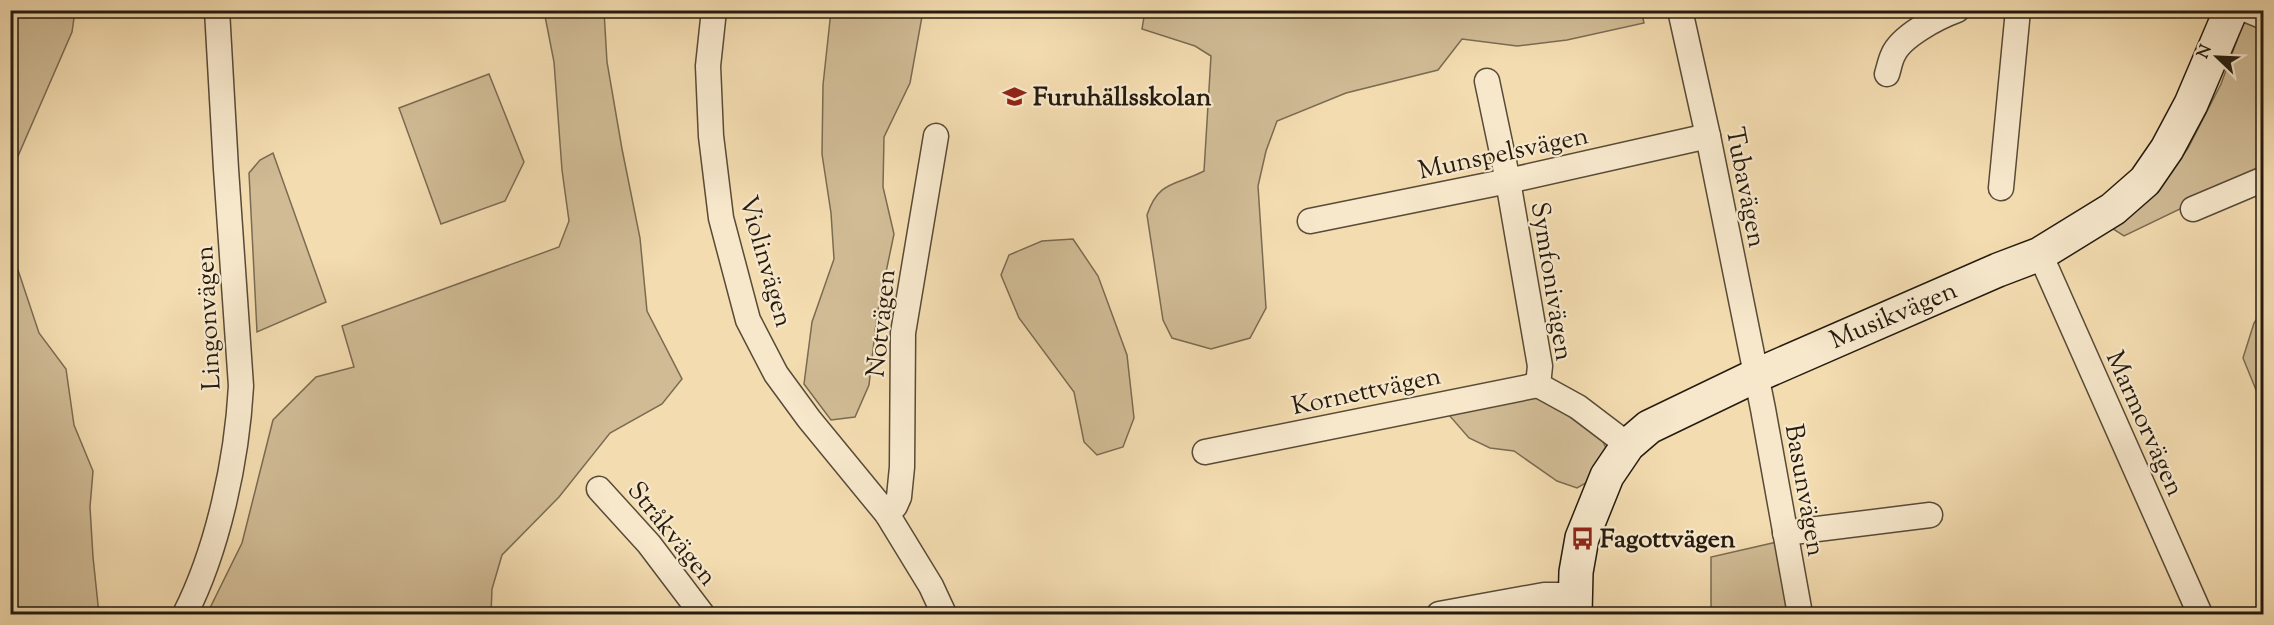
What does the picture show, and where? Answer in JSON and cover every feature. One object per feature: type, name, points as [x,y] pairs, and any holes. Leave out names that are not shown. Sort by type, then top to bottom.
[{"type":"street","name":"Lingonvägen","points":[[185,615],[199,586],[216,536],[240,408],[241,386],[217,10]]},
{"type":"street","name":"Violinvägen","points":[[714,10],[708,66],[711,136],[721,218],[748,320],[776,375],[887,514],[931,586],[944,615]]},
{"type":"street","name":"Tubavägen","points":[[1680,10],[1708,136],[1755,376]]},
{"type":"street","points":[[1887,74],[1893,54],[1904,40],[1944,15],[1958,10]]},
{"type":"street","points":[[2001,188],[2018,10]]},
{"type":"street","name":"Musikvägen","points":[[1575,605],[1576,572],[1582,538],[1607,476],[1628,445],[1648,427],[1755,376],[1987,274],[2040,254],[2113,208],[2145,181],[2166,149],[2191,105],[2231,10]]},
{"type":"street","points":[[2247,10],[2264,17]]},
{"type":"street","name":"Symfonivägen","points":[[1487,81],[1508,181],[1540,366],[1538,385],[1578,407],[1628,445]]},
{"type":"street","name":"Notvägen","points":[[887,514],[895,506],[899,497],[902,467],[903,333],[936,136]]},
{"type":"street","name":"Munspelsvägen","points":[[1310,222],[1708,136]]},
{"type":"street","points":[[2193,209],[2264,179]]},
{"type":"street","name":"Marmorvägen","points":[[2040,254],[2200,615]]},
{"type":"street","name":"Basunvägen","points":[[1755,376],[1800,615]]},
{"type":"street","name":"Kornettvägen","points":[[1205,452],[1538,385]]},
{"type":"street","name":"Stråkvägen","points":[[599,489],[649,544],[702,615]]},
{"type":"street","points":[[1785,533],[1930,515]]},
{"type":"street","points":[[1439,615],[1544,595],[1575,605]]},
{"type":"shaded area","points":[[11,10],[75,11],[72,32],[15,163],[11,193]]},
{"type":"shaded area","points":[[1641,10],[1644,23],[1567,40],[1517,46],[1462,39],[1438,70],[1346,93],[1277,121],[1266,151],[1258,186],[1266,308],[1250,338],[1211,349],[1172,338],[1163,320],[1147,215],[1157,195],[1163,190],[1204,171],[1211,56],[1195,46],[1142,29],[1145,11]]},
{"type":"shaded area","points":[[544,11],[604,11],[607,62],[640,238],[647,311],[682,379],[662,404],[610,433],[559,497],[502,555],[492,589],[491,614],[207,614],[242,543],[273,420],[316,377],[354,367],[342,326],[559,247],[569,221],[562,170],[554,62]]},
{"type":"shaded area","points":[[831,11],[923,11],[910,83],[884,137],[883,187],[894,234],[877,315],[869,385],[855,417],[831,420],[804,384],[812,322],[834,259],[831,213],[822,154],[823,85]]},
{"type":"shaded area","points":[[2244,21],[2263,29],[2263,169],[2124,236],[2110,227],[2158,191],[2188,148],[2221,84]]},
{"type":"shaded area","points":[[489,74],[524,162],[505,201],[441,224],[399,108]]},
{"type":"shaded area","points":[[273,153],[326,302],[257,332],[249,173],[260,160]]},
{"type":"shaded area","points":[[1073,239],[1098,276],[1127,355],[1134,418],[1123,447],[1097,455],[1084,442],[1074,392],[1019,318],[1001,275],[1009,255],[1042,241]]},
{"type":"shaded area","points":[[11,249],[39,333],[66,369],[74,425],[93,471],[90,507],[99,614],[11,614]]},
{"type":"shaded area","points":[[2263,310],[2263,407],[2243,358],[2254,323]]},
{"type":"shaded area","points":[[1542,396],[1603,442],[1608,452],[1593,479],[1577,488],[1557,481],[1514,451],[1490,448],[1469,438],[1449,415]]},
{"type":"shaded area","points":[[1777,542],[1789,614],[1711,614],[1711,557]]},
{"type":"place","name":"Furuhällsskolan","points":[[1015,96]]},
{"type":"place","name":"Fagottvägen","points":[[1582,538]]}]
